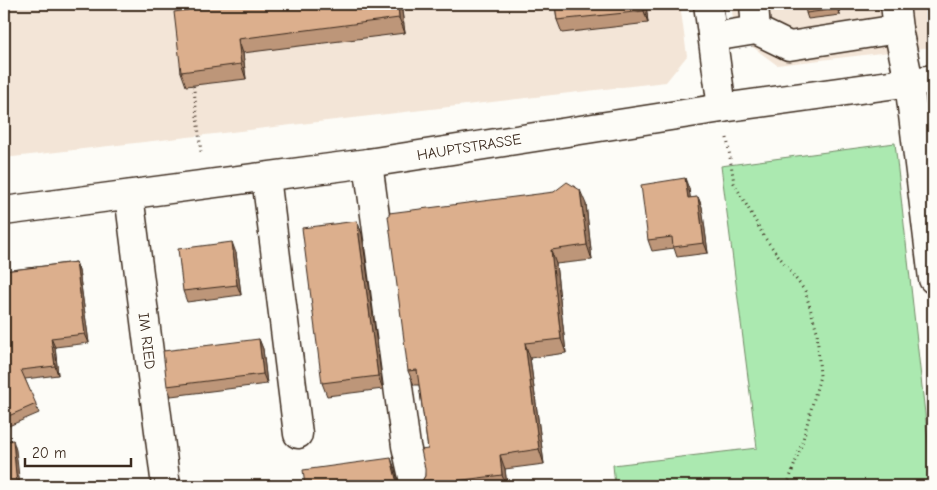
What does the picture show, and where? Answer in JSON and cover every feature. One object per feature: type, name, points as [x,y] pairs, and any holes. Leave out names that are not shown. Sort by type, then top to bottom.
[{"type":"street","points":[[708,4],[722,108]]},
{"type":"street","points":[[713,37],[755,17],[789,46],[896,16],[921,80],[933,279]]},
{"type":"street","name":"HAUPTSTRASSE","points":[[4,211],[368,163],[722,108],[921,80]]},
{"type":"street","points":[[368,163],[406,446],[415,486]]},
{"type":"street","points":[[266,177],[298,434]]},
{"type":"street","name":"IM RIED","points":[[129,195],[166,486]]},
{"type":"path","points":[[183,4],[184,13]]},
{"type":"path","points":[[192,80],[205,184]]},
{"type":"path","points":[[722,108],[734,183],[765,238],[805,292],[817,331],[820,376],[802,443],[786,486]]},
{"type":"shaded area","points":[[4,4],[680,4],[687,56],[666,82],[4,158]]},
{"type":"shaded area","points":[[731,4],[933,4],[933,47],[777,65],[735,34]]},
{"type":"green space","points":[[895,143],[933,486],[615,486],[613,465],[757,448],[721,166]]},
{"type":"building","points":[[187,4],[398,4],[399,18],[238,39],[241,64],[181,72],[174,12],[188,10]]},
{"type":"building","points":[[555,4],[643,4],[644,11],[557,20]]},
{"type":"building","points":[[805,4],[837,4],[837,9],[806,13]]},
{"type":"building","points":[[933,148],[933,182],[929,149]]},
{"type":"building","points":[[685,178],[688,198],[698,197],[704,243],[673,247],[672,237],[648,240],[641,185]]},
{"type":"building","points":[[567,182],[580,190],[587,245],[551,250],[561,339],[525,343],[539,449],[500,455],[502,475],[432,484],[432,480],[422,481],[425,476],[425,469],[421,450],[428,449],[417,370],[408,371],[389,213],[554,192]]},
{"type":"building","points":[[357,221],[378,376],[322,383],[302,228]]},
{"type":"building","points":[[232,242],[237,285],[183,291],[178,249]]},
{"type":"building","points":[[76,262],[85,334],[51,338],[55,366],[21,370],[36,404],[4,418],[4,271]]},
{"type":"building","points":[[259,339],[263,374],[167,386],[163,351]]},
{"type":"building","points":[[13,440],[17,486],[4,486],[4,441]]},
{"type":"building","points":[[391,458],[396,479],[401,486],[305,486],[303,470]]}]
